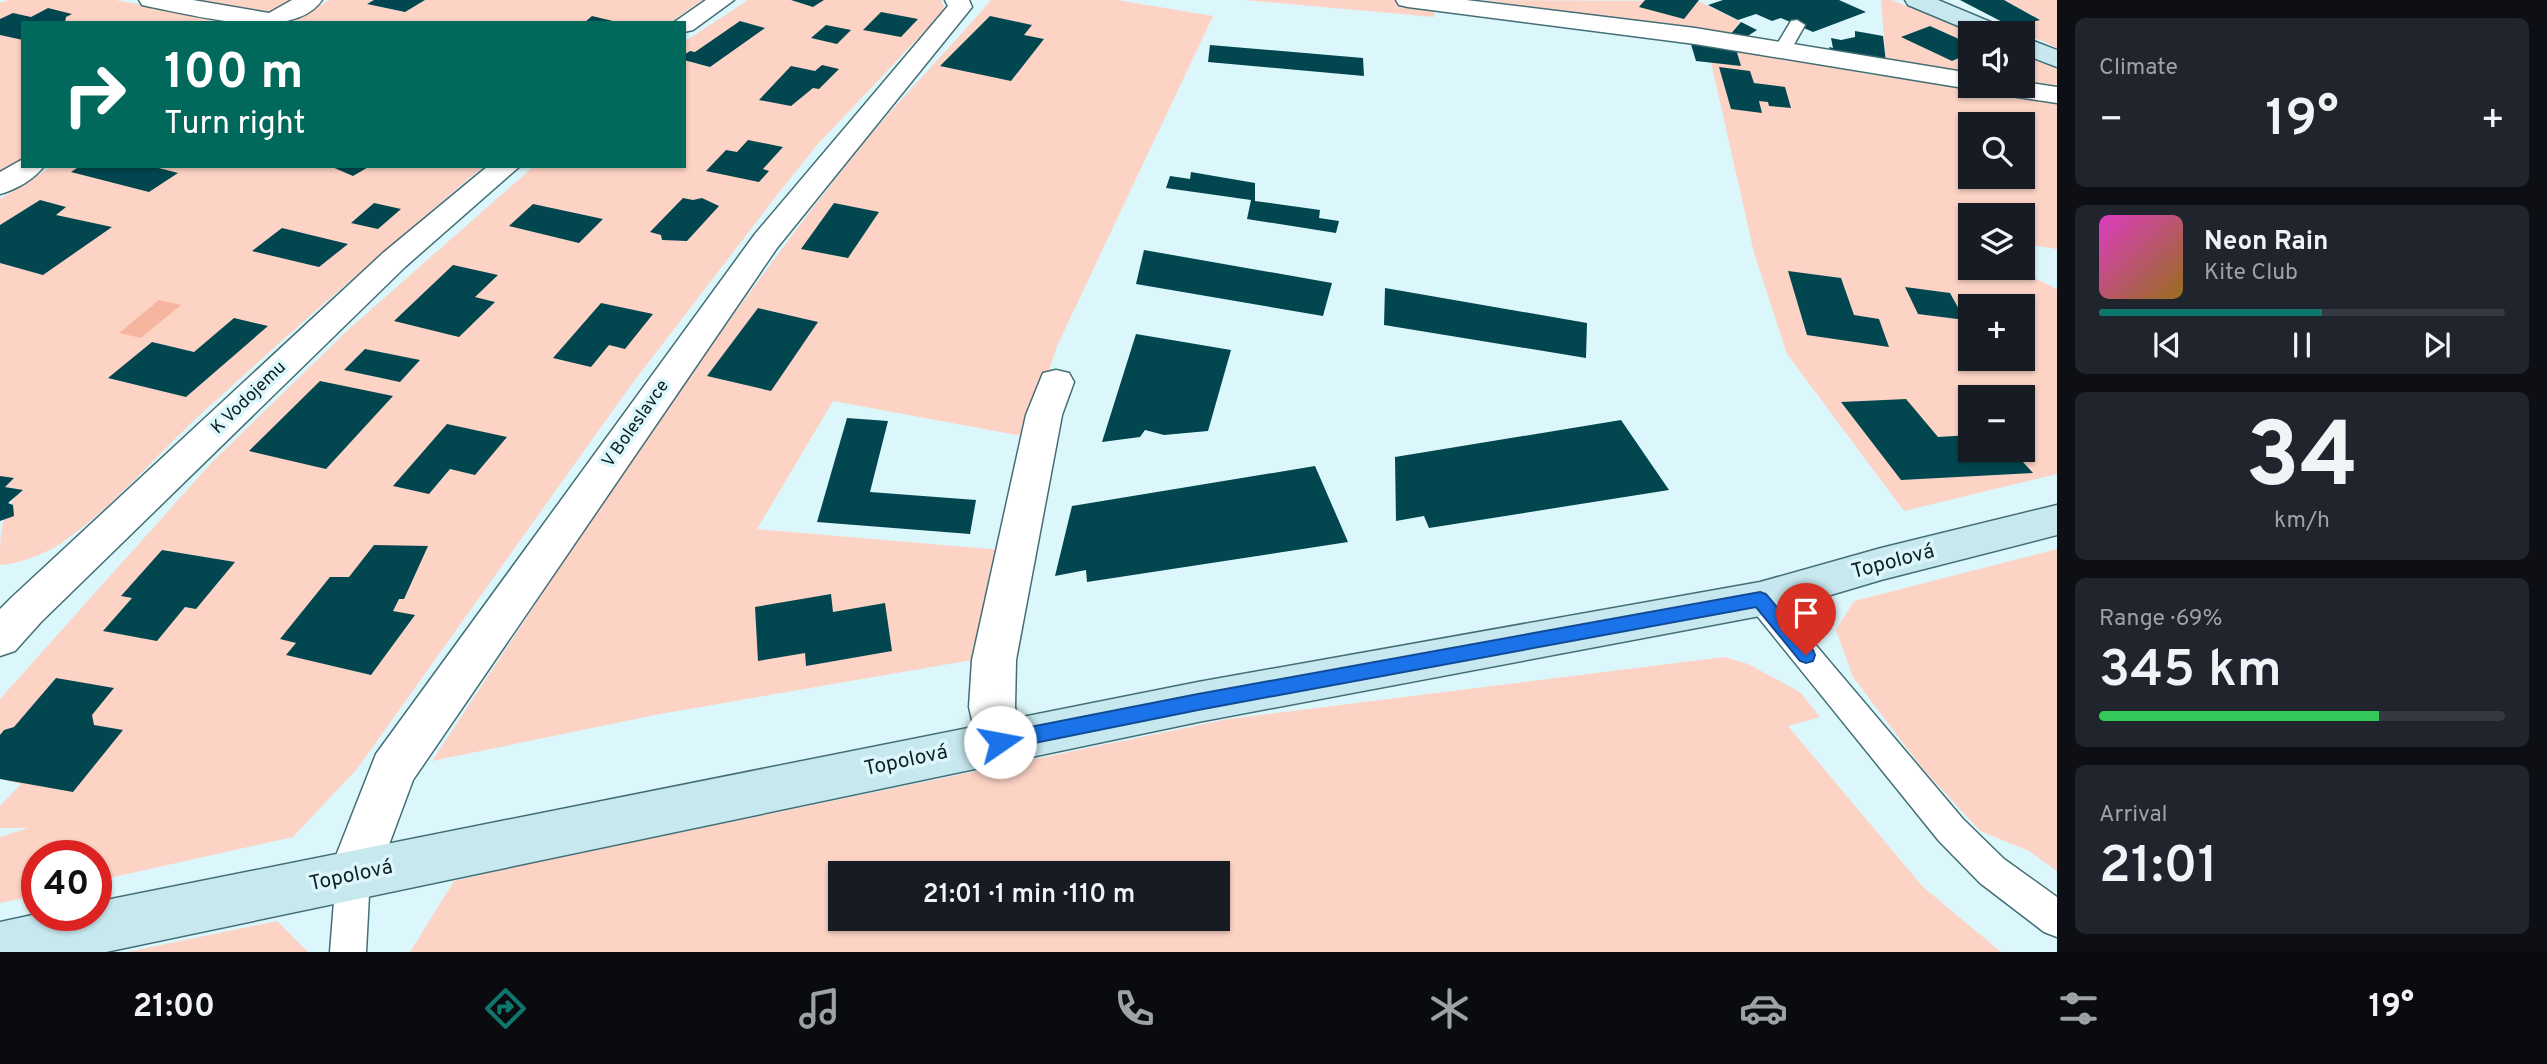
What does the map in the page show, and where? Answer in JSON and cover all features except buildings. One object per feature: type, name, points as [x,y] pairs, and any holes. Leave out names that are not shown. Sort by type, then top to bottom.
[{"type":"street","points":[[151,0],[265,21]]},
{"type":"street","points":[[272,21],[310,0]]},
{"type":"street","points":[[686,24],[722,0]]},
{"type":"street","name":"V Boleslavce","points":[[353,876],[393,769],[766,241],[960,7],[957,0]]},
{"type":"street","points":[[1408,0],[1627,27],[1958,79]]},
{"type":"street","points":[[1917,0],[1967,21]]},
{"type":"street","points":[[1615,2],[1627,27]]},
{"type":"street","points":[[2035,49],[2057,59]]},
{"type":"street","points":[[2035,92],[2057,95]]},
{"type":"street","points":[[0,184],[27,168]]},
{"type":"street","name":"K Vodojemu","points":[[9,618],[394,260],[504,168]]},
{"type":"street","points":[[1000,742],[992,707],[994,660],[1044,415],[1056,382]]},
{"type":"street","name":"Topolová","points":[[0,948],[1212,699],[1760,599],[1881,564],[2057,520]]},
{"type":"lane","points":[[1782,51],[1797,25]]},
{"type":"lane","points":[[1760,599],[1951,830],[1992,871],[2057,919]]},
{"type":"lane","points":[[348,952],[353,876]]},
{"type":"shaded area","points":[[8,0],[115,0],[213,17],[222,21],[21,21],[21,163],[0,176],[0,3]]},
{"type":"shaded area","points":[[193,0],[293,0],[270,13]]},
{"type":"shaded area","points":[[329,0],[373,0],[367,4],[404,12],[423,0],[703,0],[672,21],[294,21]]},
{"type":"shaded area","points":[[748,0],[941,0],[944,7],[939,16],[817,145],[774,199],[628,389],[357,769],[293,837],[112,877],[112,840],[21,840],[21,898],[0,903],[0,837],[28,828],[0,828],[0,806],[21,784],[0,779],[0,699],[212,462],[349,329],[532,168],[686,168],[686,41]]},
{"type":"shaded area","points":[[991,0],[1117,0],[1213,16],[1057,346],[1027,437],[833,401],[757,529],[1001,550],[978,659],[660,714],[432,761],[689,377],[798,227],[871,134]]},
{"type":"shaded area","points":[[1244,0],[1436,0],[1434,17]]},
{"type":"shaded area","points":[[1482,0],[1698,1],[1741,22],[1729,36]]},
{"type":"shaded area","points":[[1881,0],[1892,0],[1958,28],[1958,39],[1930,26],[1952,61],[1958,58],[1958,74],[1886,62]]},
{"type":"shaded area","points":[[2004,0],[2057,0],[2057,48],[2035,38],[2035,21],[2032,21],[2039,19]]},
{"type":"shaded area","points":[[1736,49],[1856,69],[1859,73],[1958,85],[1958,98],[2034,98],[2057,102],[2057,249],[2035,246],[2035,203],[1958,203],[1958,280],[2035,278],[2057,289],[2057,474],[1904,511],[1787,354],[1754,253],[1711,62]]},
{"type":"shaded area","points":[[2035,60],[2057,69],[2057,90],[2035,86]]},
{"type":"shaded area","points":[[50,168],[482,168],[239,380],[99,514],[60,544],[39,555],[0,565],[2,524],[8,507],[20,490],[3,486],[0,476],[0,199]]},
{"type":"shaded area","points":[[159,300],[181,305],[141,338],[119,333]]},
{"type":"shaded area","points":[[2057,549],[2057,871],[2029,851],[1980,831],[1922,768],[1853,677],[1836,630],[1854,601]]},
{"type":"shaded area","points":[[1724,657],[1748,664],[1800,692],[1820,717],[1788,726],[1923,887],[2001,952],[410,952],[454,881],[1228,719]]},
{"type":"shaded area","points":[[277,921],[308,952],[127,952]]},
{"type":"route","points":[[1000,742],[1198,702],[1760,599],[1806,655]]}]
